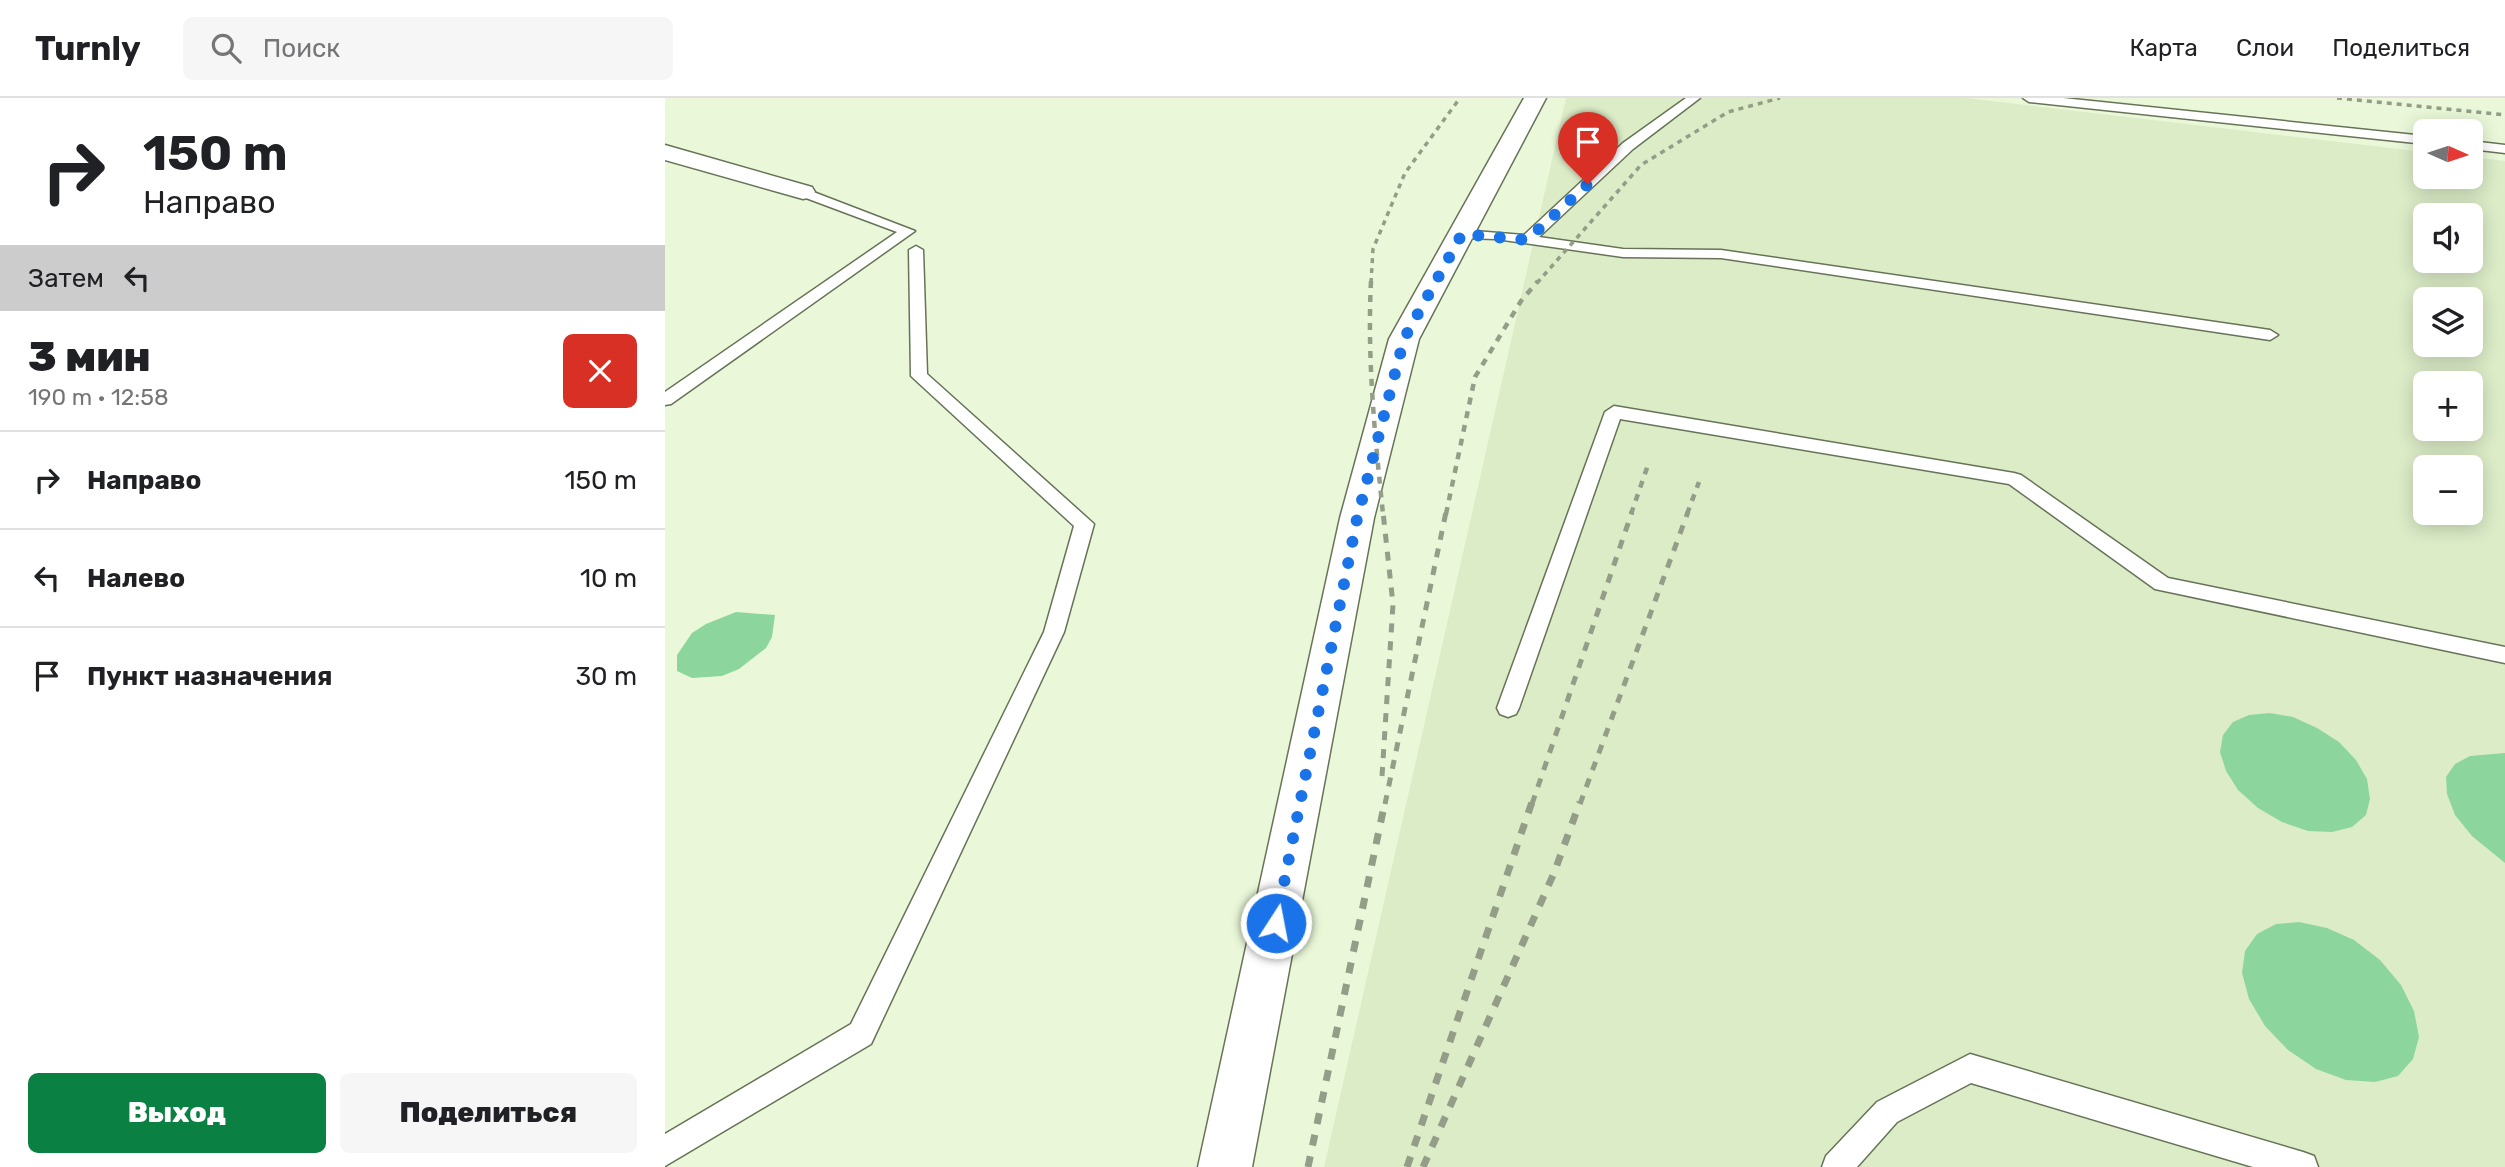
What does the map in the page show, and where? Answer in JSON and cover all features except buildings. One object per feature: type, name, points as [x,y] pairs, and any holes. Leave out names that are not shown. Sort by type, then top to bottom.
[{"type":"street","points":[[1225,1167],[1364,494],[1404,339],[1535,98]]},
{"type":"street","points":[[665,152],[803,192]]},
{"type":"lane","points":[[1527,240],[1628,146],[1694,98]]},
{"type":"lane","points":[[2029,98],[2413,140]]},
{"type":"lane","points":[[2483,146],[2505,149]]},
{"type":"lane","points":[[665,400],[908,230],[803,192]]},
{"type":"lane","points":[[1462,234],[1623,253],[1721,254],[2270,335]]},
{"type":"lane","points":[[665,1152],[860,1034],[1054,632],[1084,524],[919,376],[916,250]]},
{"type":"lane","points":[[1508,708],[1614,412],[2014,479],[2162,584],[2505,655]]},
{"type":"lane","points":[[1837,1167],[1887,1112],[1971,1068],[2303,1167]]},
{"type":"shaded area","points":[[1566,98],[1966,98],[2413,151],[2413,189],[2483,189],[2483,158],[2505,161],[2505,1167],[1324,1167]]},
{"type":"railway","points":[[1371,283],[1373,249],[1405,173],[1460,98]]},
{"type":"railway","points":[[1537,283],[1641,165],[1728,112],[1780,98]]},
{"type":"railway","points":[[2337,98],[2505,115]]},
{"type":"railway","points":[[1371,281],[1371,369],[1383,514]]},
{"type":"railway","points":[[1446,514],[1475,377],[1521,301],[1538,281]]},
{"type":"railway","points":[[1631,514],[1648,465]]},
{"type":"railway","points":[[1687,514],[1699,482]]},
{"type":"railway","points":[[1382,776],[1393,604],[1383,512]]},
{"type":"railway","points":[[1385,804],[1446,512]]},
{"type":"railway","points":[[1532,804],[1632,512]]},
{"type":"railway","points":[[1580,804],[1688,512]]},
{"type":"railway","points":[[1308,1167],[1385,802]]},
{"type":"railway","points":[[1407,1167],[1532,802]]},
{"type":"railway","points":[[1423,1167],[1554,873],[1580,802]]},
{"type":"route","points":[[1276,923],[1357,519],[1404,339],[1462,234],[1496,235],[1527,240],[1588,184]]}]
